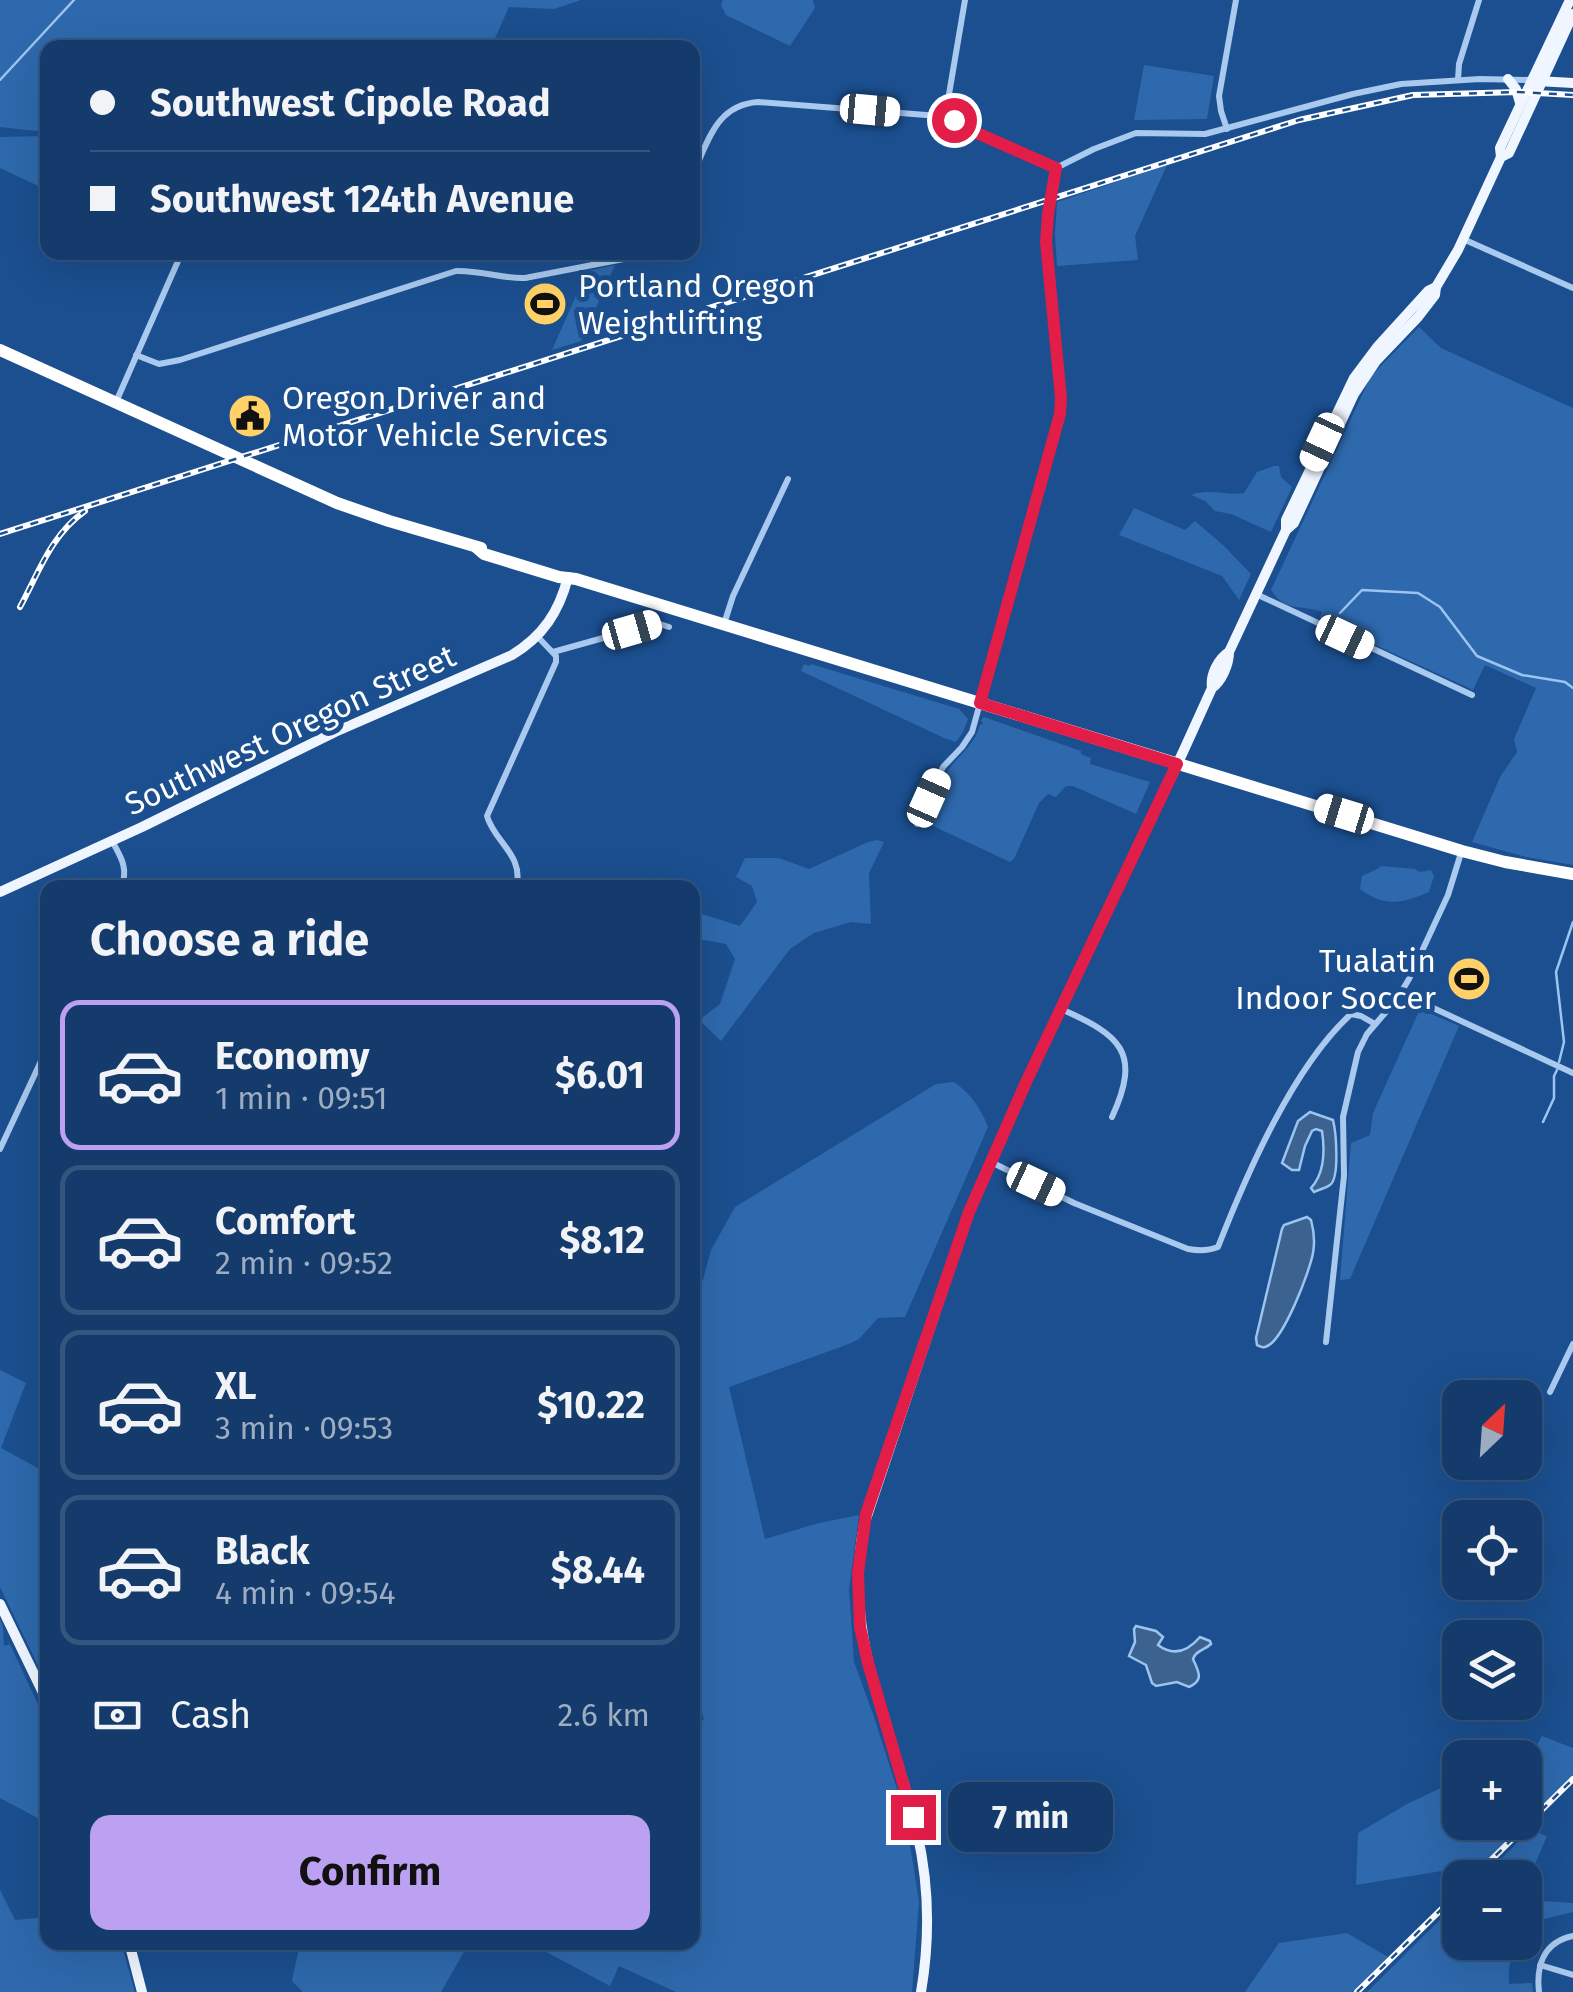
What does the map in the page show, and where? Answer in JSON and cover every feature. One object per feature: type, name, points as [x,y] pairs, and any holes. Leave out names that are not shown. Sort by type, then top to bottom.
[{"type":"highway","points":[[0,350],[337,503],[476,548],[484,554],[1462,851],[1573,874]]},
{"type":"main road","points":[[1501,157],[1509,152],[1570,0]]},
{"type":"main road","points":[[921,1992],[927,1938],[923,1865],[862,1639],[857,1594],[859,1555],[872,1494],[956,1246],[990,1162],[1212,688],[1218,684],[1286,530],[1286,520],[1354,378],[1386,337],[1436,287],[1501,157],[1500,148],[1520,104],[1554,57],[1573,14]]},
{"type":"main road","points":[[1554,57],[1558,69],[1571,83]]},
{"type":"main road","points":[[1508,79],[1520,104]]},
{"type":"main road","points":[[1537,81],[1571,83]]},
{"type":"main road","name":"Southwest Oregon Street","points":[[0,892],[324,737],[512,655],[538,636],[558,608],[568,577]]},
{"type":"main road","points":[[0,1604],[40,1687]]},
{"type":"main road","points":[[131,1950],[142,1992]]},
{"type":"street","points":[[965,0],[949,93],[952,116],[968,129],[1056,168],[1132,134],[1196,135],[1368,90],[1417,82],[1537,81]]},
{"type":"street","points":[[1227,129],[1219,96],[1236,0]]},
{"type":"street","points":[[1458,80],[1458,64],[1479,0]]},
{"type":"street","points":[[700,159],[720,118],[742,104],[952,116]]},
{"type":"street","points":[[917,824],[943,768],[969,737],[1060,414],[1046,242],[1056,168]]},
{"type":"street","points":[[1462,240],[1573,288]]},
{"type":"street","points":[[116,403],[178,260]]},
{"type":"street","points":[[136,356],[159,364],[180,360],[456,271],[524,278],[618,260]]},
{"type":"street","points":[[724,624],[733,596],[788,479]]},
{"type":"street","points":[[1256,594],[1472,695]]},
{"type":"street","points":[[553,652],[656,623],[669,627]]},
{"type":"street","points":[[518,880],[512,854],[491,828],[487,816],[556,662],[556,656],[538,636]]},
{"type":"street","points":[[112,841],[124,866],[123,880]]},
{"type":"street","points":[[1326,1342],[1344,1176],[1343,1117],[1358,1052],[1366,1034],[1401,993],[1448,896],[1462,851]]},
{"type":"street","points":[[1401,993],[1573,1073]]},
{"type":"street","points":[[1061,1009],[1103,1030],[1123,1053],[1126,1077],[1112,1117]]},
{"type":"street","points":[[990,1162],[1074,1203],[1188,1249],[1213,1249],[1218,1247],[1239,1193],[1313,1057],[1350,1014],[1376,1024]]},
{"type":"street","points":[[0,1149],[40,1063]]},
{"type":"street","points":[[1550,1392],[1573,1344]]},
{"type":"street","points":[[1539,1992],[1542,1958],[1553,1945],[1573,1936]]},
{"type":"street","points":[[1540,1965],[1573,1975]]},
{"type":"shaded area","points":[[0,0],[581,0],[554,9],[509,7],[494,40],[40,40],[40,128],[0,127]]},
{"type":"shaded area","points":[[723,0],[813,0],[815,8],[790,46],[726,15]]},
{"type":"shaded area","points":[[1144,65],[1214,76],[1207,119],[1134,120]]},
{"type":"shaded area","points":[[40,136],[40,187],[0,168],[0,137]]},
{"type":"shaded area","points":[[1167,165],[1135,236],[1138,260],[1057,266],[1057,202]]},
{"type":"shaded area","points":[[615,265],[581,341],[552,350],[587,271]]},
{"type":"shaded area","points":[[1419,327],[1441,348],[1573,408],[1573,865],[1472,842],[1500,777],[1517,752],[1514,739],[1536,688],[1485,665],[1473,690],[1319,619],[1322,612],[1282,602],[1271,590],[1371,376]]},
{"type":"shaded area","points":[[1279,466],[1281,477],[1292,487],[1271,532],[1215,511],[1191,495],[1244,493],[1257,472]]},
{"type":"shaded area","points":[[1134,508],[1185,530],[1195,521],[1223,545],[1251,574],[1239,600],[1222,576],[1119,535]]},
{"type":"shaded area","points":[[804,664],[959,709],[968,719],[956,742],[944,738],[801,671]]},
{"type":"shaded area","points":[[984,717],[1081,751],[1091,758],[1090,764],[1150,782],[1136,814],[1066,786],[1056,797],[1048,794],[1039,803],[1010,862],[931,825],[931,811],[940,785],[972,742]]},
{"type":"shaded area","points":[[868,842],[884,842],[869,873],[871,924],[851,922],[814,933],[790,949],[721,1041],[700,1019],[720,1004],[735,959],[726,944],[700,939],[700,913],[740,926],[757,902],[752,886],[736,877],[745,858],[779,858],[809,869]]},
{"type":"shaded area","points":[[1381,866],[1431,870],[1434,876],[1429,892],[1394,902],[1369,895],[1360,889],[1362,876]]},
{"type":"shaded area","points":[[1420,1009],[1459,1026],[1350,1279],[1340,1280],[1351,1143],[1370,1135],[1373,1113]]},
{"type":"shaded area","points":[[954,1082],[965,1091],[988,1127],[905,1317],[878,1318],[849,1344],[729,1387],[765,1539],[859,1515],[849,1589],[854,1662],[905,1814],[919,1901],[912,1992],[676,1992],[619,1966],[610,1986],[543,1950],[700,1950],[700,1722],[704,1719],[700,1708],[700,1281],[711,1250],[735,1207],[936,1084]]},
{"type":"shaded area","points":[[1310,1112],[1333,1120],[1336,1144],[1333,1181],[1314,1192],[1311,1188],[1323,1161],[1322,1131],[1312,1131],[1299,1170],[1282,1163],[1298,1121]]},
{"type":"shaded area","points":[[1307,1217],[1314,1241],[1307,1274],[1280,1333],[1272,1343],[1261,1347],[1256,1338],[1282,1229]]},
{"type":"shaded area","points":[[0,1370],[26,1383],[1,1448],[40,1469],[40,1670],[0,1587]]},
{"type":"shaded area","points":[[0,1619],[4,1646],[10,1644],[40,1709],[40,1819],[0,1798]]},
{"type":"shaded area","points":[[1136,1626],[1156,1631],[1163,1637],[1158,1645],[1170,1651],[1186,1649],[1200,1637],[1210,1641],[1193,1659],[1199,1675],[1197,1681],[1189,1687],[1177,1682],[1156,1686],[1152,1683],[1146,1665],[1129,1656]]},
{"type":"shaded area","points":[[1542,1736],[1573,1748],[1573,1779],[1542,1809],[1542,1740]]},
{"type":"shaded area","points":[[1442,1787],[1442,1840],[1511,1840],[1490,1860],[1442,1860],[1442,1871],[1356,1885],[1358,1833]]},
{"type":"shaded area","points":[[1542,1834],[1547,1836],[1537,1860],[1500,1860],[1520,1840],[1542,1840]]},
{"type":"shaded area","points":[[0,1890],[15,1920],[40,1918],[40,1950],[123,1950],[135,1992],[0,1992]]},
{"type":"shaded area","points":[[1542,1901],[1573,1903],[1573,1912],[1542,1920]]},
{"type":"shaded area","points":[[1442,1918],[1442,1960],[1511,1960],[1509,1984],[1532,1983],[1533,1992],[1367,1992]]},
{"type":"shaded area","points":[[1347,1933],[1388,1957],[1353,1992],[1245,1992],[1279,1943]]},
{"type":"shaded area","points":[[298,1950],[465,1950],[441,1992],[303,1992],[292,1981]]},
{"type":"waterway","points":[[0,80],[74,0]]},
{"type":"waterway","points":[[1340,613],[1362,590],[1418,593],[1440,607],[1477,656],[1522,675],[1565,682],[1573,688]]},
{"type":"waterway","points":[[1559,1062],[1564,1042],[1556,972],[1573,922]]},
{"type":"waterway","points":[[1543,1122],[1554,1098],[1557,1070]]},
{"type":"railway","points":[[0,534],[1299,120],[1413,95],[1573,95]]},
{"type":"railway","points":[[20,607],[63,531],[85,511]]},
{"type":"railway","points":[[1491,1860],[1573,1779]]},
{"type":"railway","points":[[1357,1992],[1442,1909]]},
{"type":"place","name":"Portland Oregon Weightlifting","points":[[545,304]]},
{"type":"place","name":"Oregon Driver and Motor Vehicle Services","points":[[250,416]]},
{"type":"place","name":"Tualatin Indoor Soccer","points":[[1469,979]]},
{"type":"route","points":[[913,1817],[860,1627],[858,1573],[866,1514],[969,1212],[1177,764],[980,703],[1060,414],[1046,242],[1056,168],[954,120]]}]
